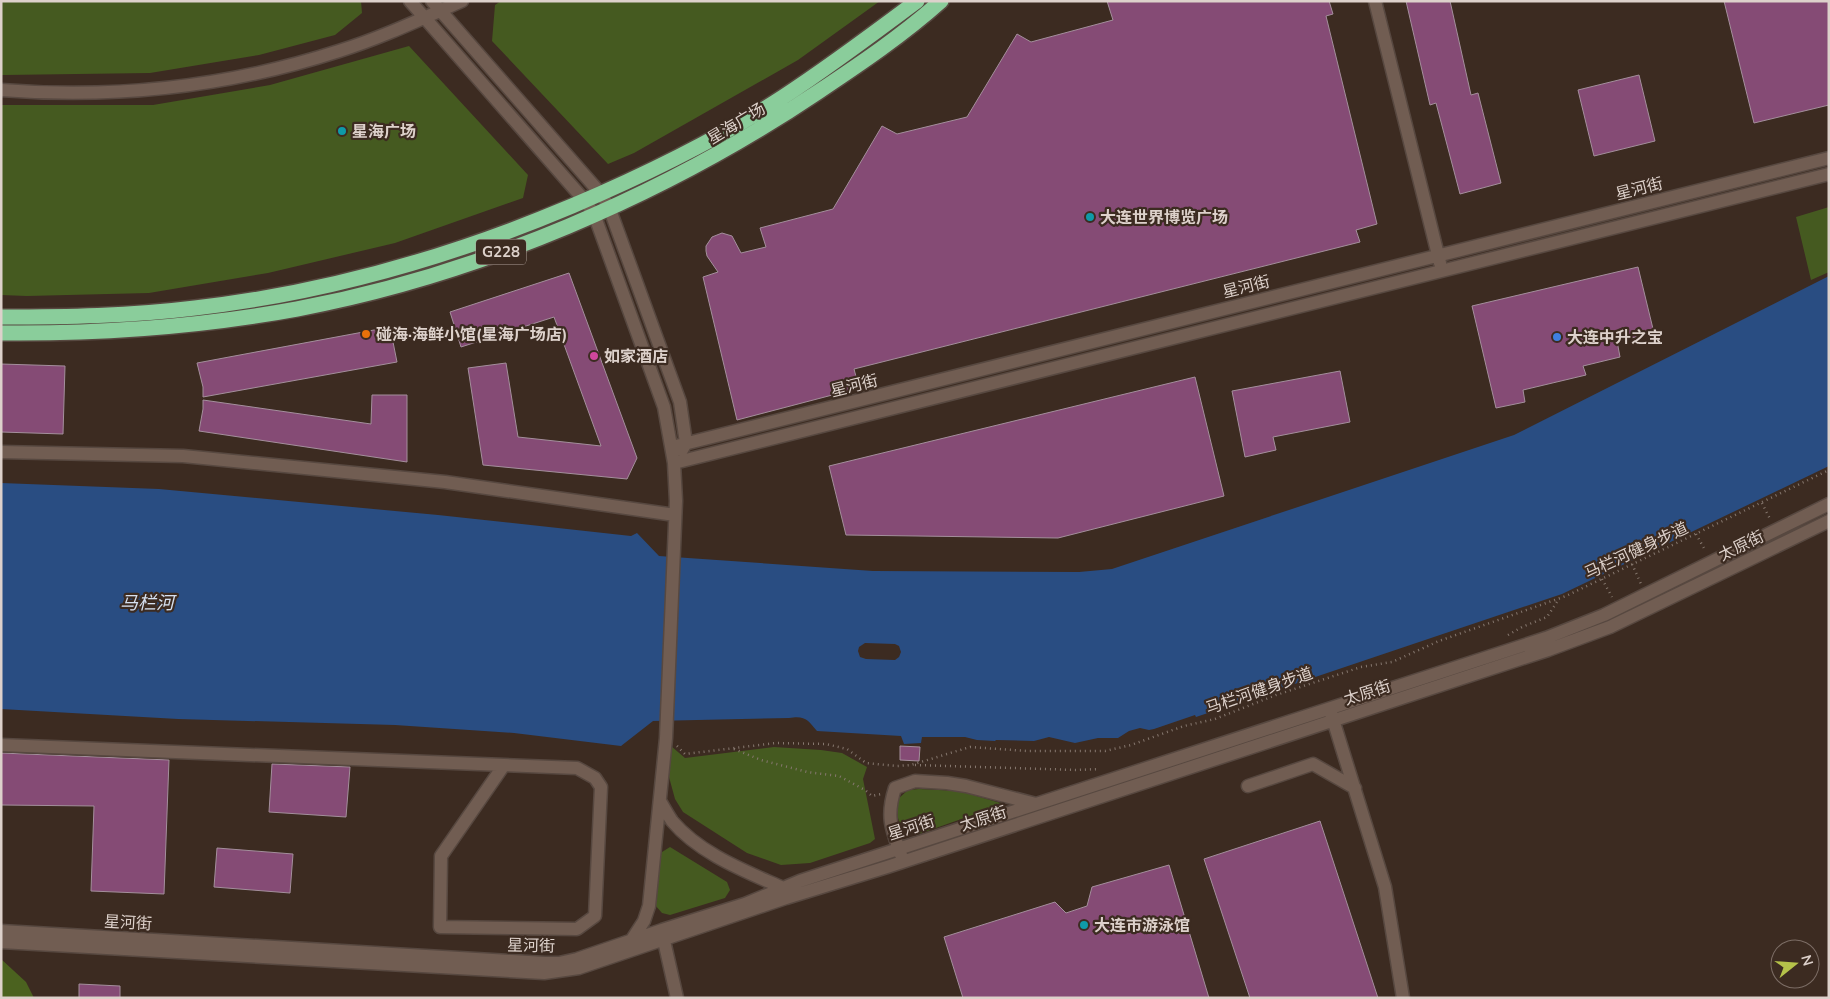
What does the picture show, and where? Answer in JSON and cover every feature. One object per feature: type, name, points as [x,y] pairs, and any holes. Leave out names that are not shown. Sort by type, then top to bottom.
[{"type":"highway","name":"星海广场","points":[[1,317],[95,316],[146,313],[195,308],[295,293],[345,282],[442,255],[499,236],[634,180],[710,140],[782,98],[853,49],[917,1]]},
{"type":"highway","name":"星海广场","points":[[1,333],[95,332],[197,324],[298,309],[398,285],[462,266],[534,240],[609,208],[718,155],[792,110],[864,61],[941,1]]},
{"type":"street","points":[[410,1],[585,201],[594,214],[664,407],[674,463],[675,514],[669,739],[660,801],[649,906],[644,920],[631,941]]},
{"type":"street","points":[[1,90],[86,93],[214,82],[277,69],[339,51],[424,18],[436,6],[462,1]]},
{"type":"street","points":[[1375,1],[1442,271]]},
{"type":"street","points":[[436,6],[601,194],[609,208],[680,402],[686,443],[674,463]]},
{"type":"street","name":"星河街","points":[[672,447],[1829,158]]},
{"type":"street","name":"星河街","points":[[674,463],[1829,174]]},
{"type":"street","points":[[1,452],[183,456],[445,482],[675,514]]},
{"type":"street","name":"太原街","points":[[903,862],[1546,638],[1617,608],[1829,504]]},
{"type":"street","name":"太原街","points":[[1036,804],[1548,650],[1610,627],[1829,521]]},
{"type":"street","points":[[1332,714],[1385,886],[1403,998]]},
{"type":"street","points":[[1,745],[504,765],[577,768],[595,778],[601,787],[595,916],[577,929],[440,927],[441,856],[504,765]]},
{"type":"street","points":[[1248,786],[1313,764],[1355,788]]},
{"type":"street","points":[[903,862],[890,822],[889,805],[895,788],[915,782],[947,783],[1036,804]]},
{"type":"street","points":[[660,801],[672,820],[690,838],[710,852],[785,893]]},
{"type":"street","name":"星河街","points":[[785,893],[800,881],[1036,804]]},
{"type":"street","name":"星河街","points":[[1,942],[544,973],[579,968],[663,935],[785,893],[903,862]]},
{"type":"street","name":"星河街","points":[[1,931],[545,963],[559,963],[577,959],[631,941],[663,935]]},
{"type":"street","points":[[663,935],[677,998]]},
{"type":"path","name":"马栏河健身步道","points":[[669,739],[685,754],[776,743],[826,744],[847,749],[866,763],[911,765],[970,746],[1026,751],[1105,751],[1131,745],[1352,670],[1392,662],[1439,641],[1559,599],[1829,470]]},
{"type":"path","points":[[1762,503],[1772,522]]},
{"type":"path","points":[[1696,534],[1711,562]]},
{"type":"path","points":[[1632,564],[1645,594]]},
{"type":"path","points":[[1602,579],[1617,608]]},
{"type":"path","points":[[1502,639],[1522,627],[1547,617],[1559,599]]},
{"type":"path","points":[[732,748],[761,760],[807,772],[839,776],[865,790],[872,796],[879,794],[892,796]]},
{"type":"path","points":[[911,765],[1077,770],[1106,768]]},
{"type":"green space","points":[[1,1],[361,1],[362,13],[335,35],[259,55],[150,73],[1,75]]},
{"type":"green space","points":[[501,1],[880,1],[798,60],[634,153],[608,164],[492,41],[495,5]]},
{"type":"green space","points":[[409,46],[528,175],[523,198],[395,243],[268,273],[149,293],[1,295],[1,105],[153,105],[270,85]]},
{"type":"green space","points":[[1829,207],[1829,272],[1811,280],[1796,217]]},
{"type":"green space","points":[[671,746],[685,758],[774,747],[842,753],[867,767],[863,779],[875,839],[870,843],[810,863],[781,865],[747,853],[683,812],[675,799],[669,777]]},
{"type":"green space","points":[[908,790],[959,791],[1004,804],[916,835],[901,825],[897,806],[898,799]]},
{"type":"green space","points":[[670,847],[727,882],[730,890],[725,898],[670,915],[662,913],[655,905],[659,861],[662,852]]},
{"type":"green space","points":[[1,959],[26,982],[34,998],[1,998]]},
{"type":"water","name":"马栏河","points":[[1829,276],[1829,466],[1562,594],[1196,717],[1195,715],[1149,730],[1140,728],[1129,731],[1118,738],[1098,738],[1075,743],[1049,737],[1034,741],[995,741],[965,737],[922,737],[921,743],[904,744],[901,736],[817,731],[806,719],[794,717],[653,721],[621,746],[514,733],[395,725],[178,719],[1,709],[1,483],[159,489],[438,515],[631,536],[637,533],[659,556],[873,571],[1079,572],[1112,569],[1514,435]],"holes":[[[865,643],[895,644],[899,646],[901,652],[895,660],[866,659],[860,657],[858,651],[859,647]]]},
{"type":"building","name":"大连世界博览广场","points":[[1107,1],[1329,1],[1333,14],[1326,16],[1377,224],[1356,230],[1360,242],[854,369],[859,388],[737,420],[703,277],[718,272],[707,256],[706,251],[706,246],[712,237],[722,233],[732,236],[741,253],[766,247],[760,228],[833,209],[882,126],[897,134],[967,117],[1017,34],[1031,42],[1113,20]]},
{"type":"building","points":[[1406,1],[1450,1],[1471,95],[1478,93],[1501,183],[1460,194],[1436,103],[1430,105]]},
{"type":"building","points":[[1724,1],[1829,1],[1829,105],[1754,123]]},
{"type":"building","points":[[1639,75],[1655,141],[1594,156],[1578,90]]},
{"type":"building","name":"大连中升之宝","points":[[1638,267],[1654,333],[1617,341],[1620,357],[1583,366],[1586,375],[1523,390],[1525,402],[1496,408],[1472,306]]},
{"type":"building","points":[[569,273],[637,458],[627,479],[483,465],[468,368],[506,363],[518,437],[601,446],[554,317],[461,347],[450,312]]},
{"type":"building","points":[[390,327],[397,362],[203,397],[203,387],[197,363]]},
{"type":"building","points":[[1,364],[65,366],[63,434],[1,432]]},
{"type":"building","points":[[1340,371],[1350,422],[1273,437],[1276,450],[1245,457],[1232,391]]},
{"type":"building","points":[[1195,377],[1224,496],[1058,538],[846,535],[829,466]]},
{"type":"building","points":[[372,395],[407,395],[407,462],[199,431],[203,400],[371,424]]},
{"type":"building","points":[[900,746],[920,747],[919,761],[900,760]]},
{"type":"building","points":[[1,753],[169,760],[164,894],[91,891],[94,806],[1,805]]},
{"type":"building","points":[[272,764],[350,767],[346,817],[269,812]]},
{"type":"building","points":[[1320,821],[1378,998],[1250,998],[1204,859]]},
{"type":"building","points":[[217,848],[293,854],[290,893],[214,887]]},
{"type":"building","name":"大连市游泳馆","points":[[1169,865],[1209,998],[963,998],[944,937],[1055,902],[1066,913],[1087,906],[1092,887]]},
{"type":"building","points":[[79,984],[120,986],[120,998],[79,998]]},
{"type":"place","name":"星海广场","points":[[342,131]]},
{"type":"place","name":"大连世界博览广场","points":[[1090,217]]},
{"type":"place","name":"碰海·海鲜小馆(星海广场店)","points":[[366,334]]},
{"type":"place","name":"大连中升之宝","points":[[1557,337]]},
{"type":"place","name":"如家酒店","points":[[594,356]]},
{"type":"place","name":"大连市游泳馆","points":[[1084,925]]}]
